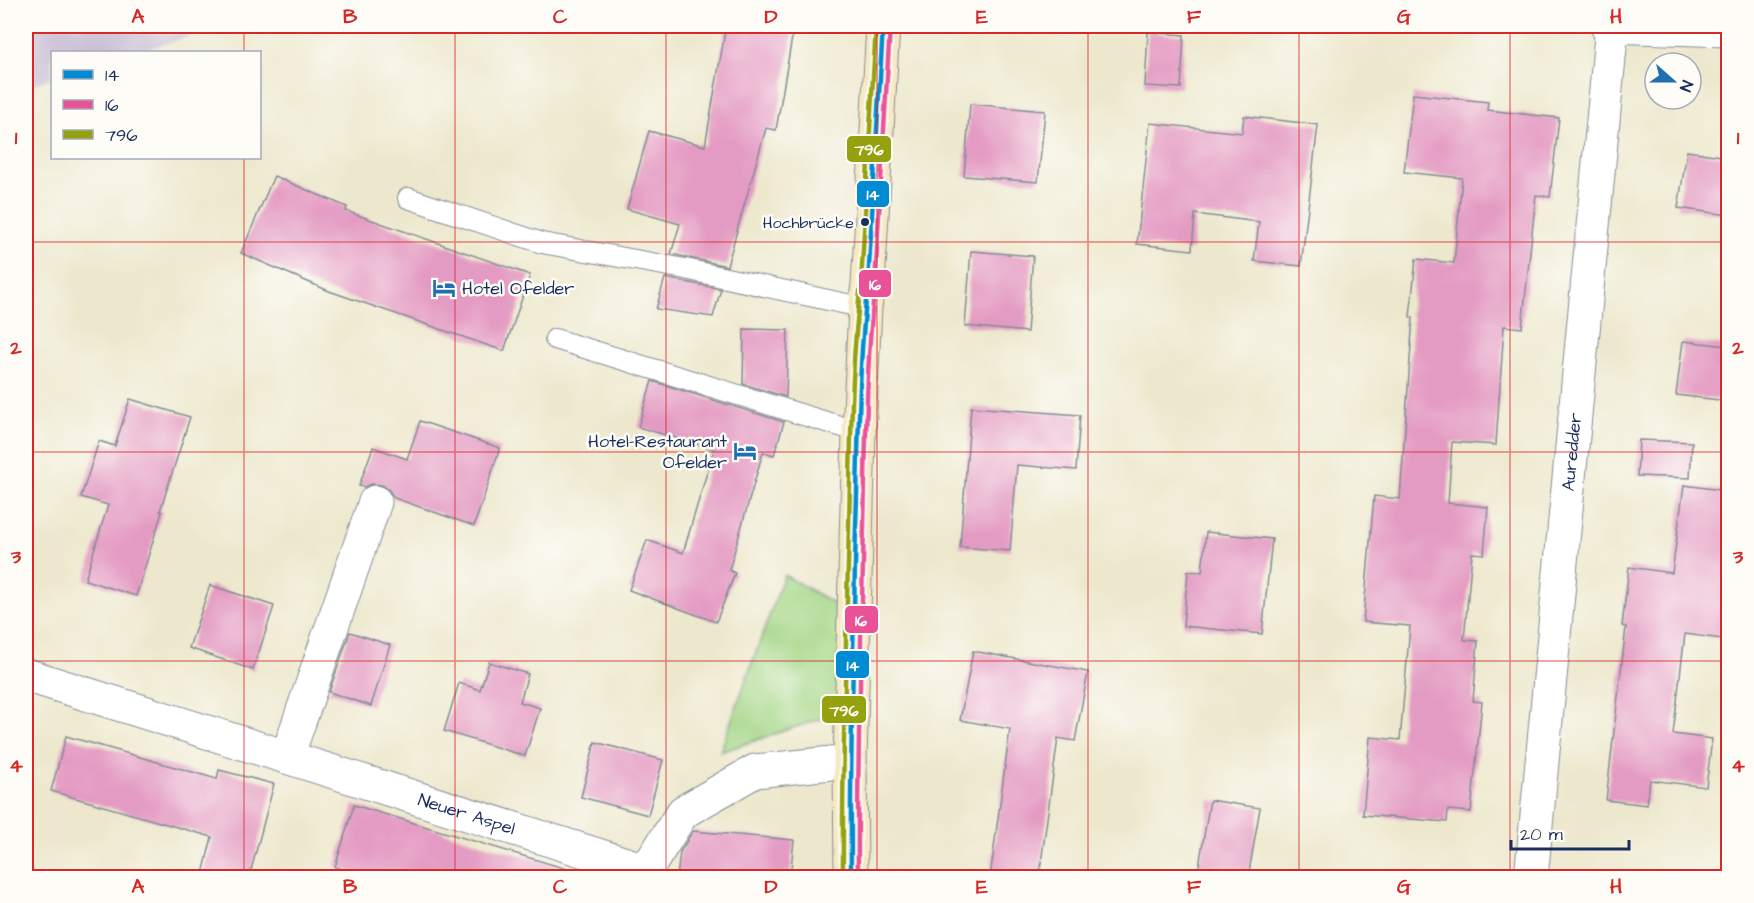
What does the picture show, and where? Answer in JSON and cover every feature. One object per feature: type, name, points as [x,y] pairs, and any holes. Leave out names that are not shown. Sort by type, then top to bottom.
[{"type":"main road","points":[[851,878],[850,761],[859,432],[883,26]]},
{"type":"street","points":[[1607,26],[1728,30]]},
{"type":"street","name":"Auredder","points":[[1531,878],[1612,26]]},
{"type":"street","points":[[287,757],[375,502]]},
{"type":"street","name":"Neuer Aspel","points":[[26,675],[287,757],[643,874]]},
{"type":"street","points":[[643,874],[683,812],[755,771],[850,761]]},
{"type":"lane","points":[[408,198],[542,243],[685,269],[865,308]]},
{"type":"lane","points":[[555,339],[859,432]]},
{"type":"shaded area","points":[[26,26],[225,26],[140,51],[51,51],[51,78],[26,87]]},
{"type":"green space","points":[[784,575],[843,609],[838,713],[720,752]]},
{"type":"building","points":[[726,26],[794,26],[776,130],[766,128],[727,266],[671,254],[680,224],[627,209],[649,131],[705,146]]},
{"type":"building","points":[[1148,32],[1184,35],[1181,88],[1145,86]]},
{"type":"building","points":[[1413,94],[1488,102],[1487,110],[1559,118],[1550,197],[1536,195],[1522,328],[1504,326],[1496,445],[1452,442],[1448,503],[1488,507],[1484,554],[1472,553],[1464,640],[1478,641],[1473,701],[1482,702],[1471,812],[1448,810],[1447,822],[1363,815],[1370,737],[1400,740],[1410,626],[1363,622],[1374,496],[1400,499],[1413,317],[1410,317],[1416,259],[1454,263],[1462,178],[1404,172]]},
{"type":"building","points":[[970,104],[1045,111],[1038,182],[964,176]]},
{"type":"building","points":[[1244,116],[1318,125],[1301,266],[1254,261],[1259,222],[1195,214],[1192,250],[1137,244],[1150,123],[1242,133]]},
{"type":"building","points":[[1687,151],[1728,157],[1728,215],[1678,208]]},
{"type":"building","points":[[274,176],[347,207],[346,211],[530,275],[504,351],[329,291],[241,253]]},
{"type":"building","points":[[971,251],[1033,256],[1027,332],[965,326]]},
{"type":"building","points":[[665,278],[721,289],[713,317],[656,309]]},
{"type":"building","points":[[744,329],[788,330],[786,397],[743,384]]},
{"type":"building","points":[[1683,341],[1728,346],[1728,401],[1676,395]]},
{"type":"building","points":[[652,381],[784,422],[774,455],[763,452],[729,570],[735,573],[716,622],[629,590],[647,540],[683,553],[714,449],[638,427]]},
{"type":"building","points":[[130,399],[190,417],[136,596],[85,580],[108,505],[81,497],[99,441],[115,446]]},
{"type":"building","points":[[971,407],[1080,415],[1076,470],[1017,465],[1010,551],[960,547]]},
{"type":"building","points":[[420,421],[500,448],[474,526],[394,498],[382,485],[359,486],[373,447],[407,459]]},
{"type":"building","points":[[1639,440],[1692,442],[1690,478],[1637,476]]},
{"type":"building","points":[[1684,485],[1728,491],[1728,586],[1722,639],[1685,634],[1673,734],[1712,739],[1706,787],[1650,780],[1647,805],[1606,800],[1626,627],[1622,626],[1629,567],[1672,573]]},
{"type":"building","points":[[1206,532],[1272,539],[1262,634],[1183,626],[1188,571],[1202,572]]},
{"type":"building","points":[[210,585],[274,606],[253,670],[189,648]]},
{"type":"building","points":[[350,632],[390,645],[371,706],[329,692]]},
{"type":"building","points":[[973,651],[1088,672],[1075,741],[1058,738],[1039,878],[990,878],[1010,729],[960,720]]},
{"type":"building","points":[[489,662],[528,674],[520,702],[540,708],[525,756],[444,731],[459,683],[480,690]]},
{"type":"building","points":[[66,736],[217,779],[219,770],[274,784],[249,878],[202,878],[212,837],[51,791]]},
{"type":"building","points":[[595,742],[663,760],[648,815],[581,797]]},
{"type":"building","points":[[1210,800],[1260,808],[1248,878],[1197,878]]},
{"type":"building","points":[[354,805],[567,869],[566,878],[368,878],[335,867]]},
{"type":"building","points":[[693,831],[794,840],[790,878],[677,878],[680,852]]},
{"type":"transit line","name":"796","points":[[843,878],[844,701],[852,403],[876,26]]},
{"type":"transit line","name":"14","points":[[851,878],[852,702],[859,405],[883,26]]},
{"type":"transit line","name":"16","points":[[858,878],[867,405],[890,26]]},
{"type":"place","name":"Hochbrücke","points":[[865,222]]},
{"type":"place","name":"Hotel Ofelder","points":[[444,288]]},
{"type":"place","name":"Hotel-Restaurant Ofelder","points":[[745,451]]}]
